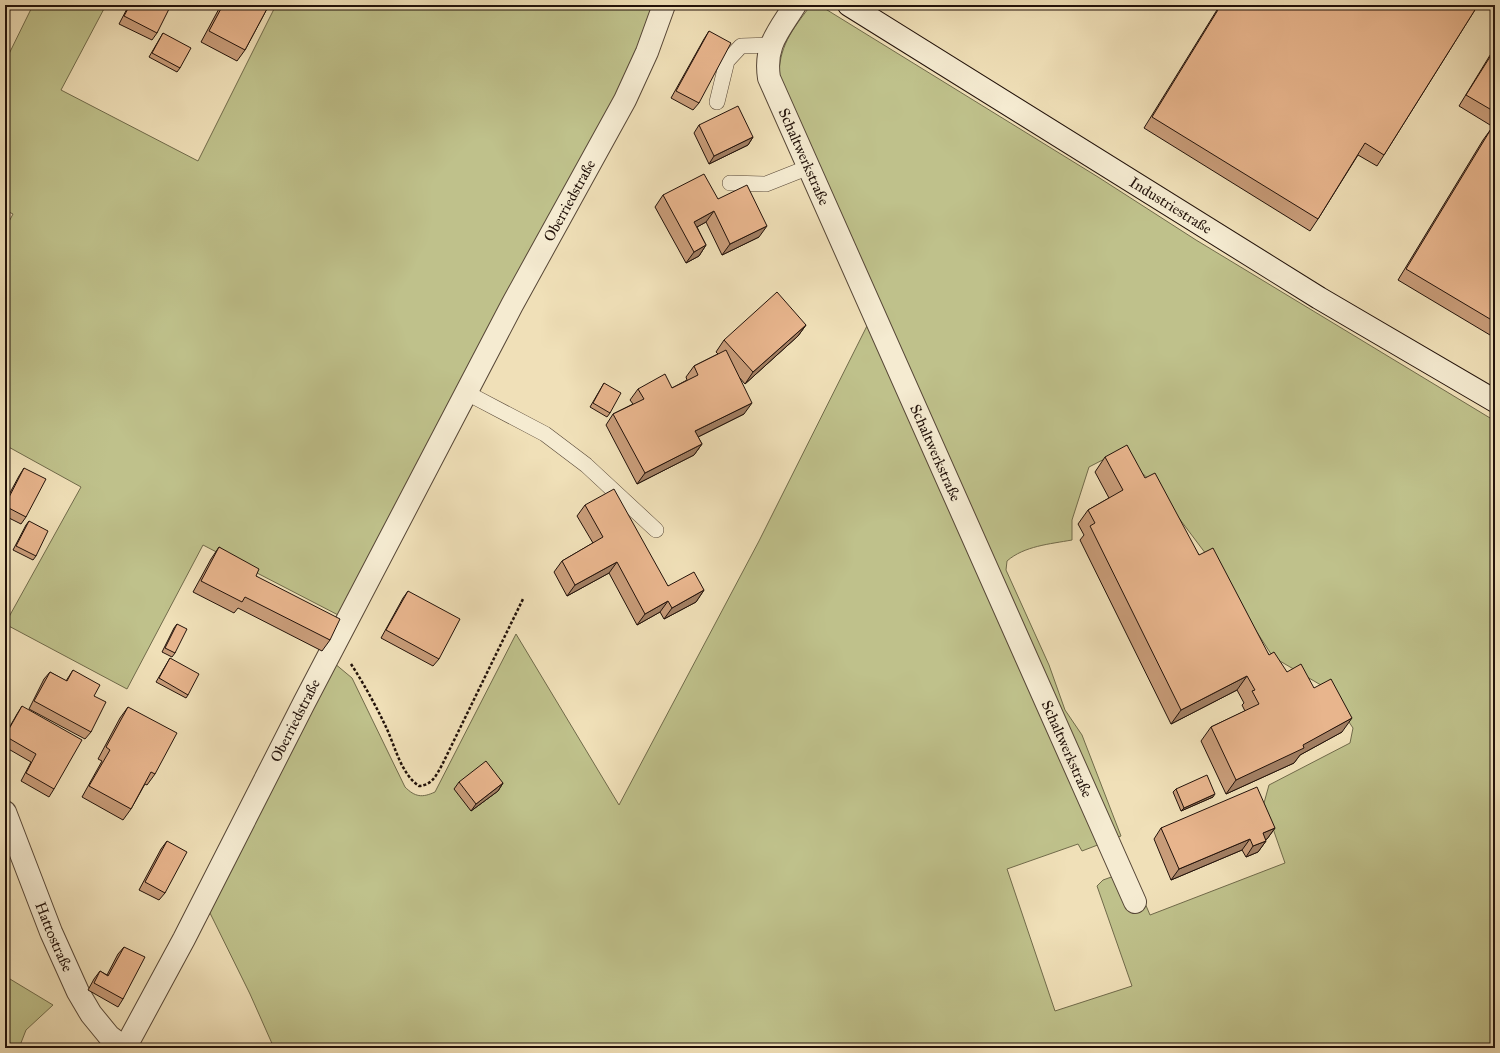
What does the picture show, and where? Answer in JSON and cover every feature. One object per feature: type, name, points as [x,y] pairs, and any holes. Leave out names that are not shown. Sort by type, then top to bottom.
[{"type":"street","name":"Oberriedstraße","points":[[125,1048],[184,939],[335,643],[512,305],[625,100],[647,52],[664,5]]},
{"type":"street","name":"Schaltwerkstraße","points":[[795,5],[770,45],[767,63],[769,78],[1135,902]]},
{"type":"street","name":"Industriestraße","points":[[849,5],[1320,298],[1495,401]]},
{"type":"street","name":"Hattostraße","points":[[5,812],[51,932],[78,992],[90,1014],[109,1036],[125,1048]]},
{"type":"lane","points":[[717,102],[727,61],[741,46],[770,45]]},
{"type":"lane","points":[[730,183],[766,184],[809,167]]},
{"type":"lane","points":[[467,393],[545,434],[586,465],[656,530]]},
{"type":"path","points":[[335,643],[358,674],[386,726],[409,777],[419,786],[425,785],[433,781],[442,765],[523,599]]},
{"type":"green space","points":[[33,5],[106,5],[61,90],[198,161],[276,5],[654,5],[634,60],[342,617],[203,545],[127,689],[5,624],[81,487],[5,445],[5,229],[13,214],[5,210],[5,62]]},
{"type":"green space","points":[[811,5],[819,5],[1098,177],[1196,240],[1495,421],[1495,1048],[274,1048],[250,994],[208,909],[334,663],[352,678],[405,787],[415,795],[422,796],[435,792],[516,634],[619,805],[759,541],[878,304],[779,80],[779,68],[784,48],[792,31]],"holes":[[[1118,452],[1151,481],[1209,558],[1273,657],[1326,688],[1353,728],[1350,743],[1269,785],[1264,803],[1285,863],[1150,915],[1131,870],[1103,880],[1097,886],[1132,986],[1055,1011],[1007,869],[1078,844],[1082,851],[1121,836],[1082,735],[1065,710],[1049,665],[1006,570],[1007,561],[1029,549],[1046,544],[1072,540],[1072,520],[1089,467]]]},
{"type":"green space","points":[[5,976],[53,1005],[26,1030],[19,1048],[5,1048]]},
{"type":"building","points":[[130,5],[160,5],[169,9],[157,33],[124,16]]},
{"type":"building","points":[[223,5],[269,5],[245,50],[209,31]]},
{"type":"building","points":[[1221,5],[1478,5],[1384,155],[1365,143],[1318,219],[1152,117]]},
{"type":"building","points":[[709,31],[731,43],[699,103],[676,91]]},
{"type":"building","points":[[163,33],[191,48],[180,68],[152,53]]},
{"type":"building","points":[[1495,49],[1495,112],[1466,95]]},
{"type":"building","points":[[738,106],[753,137],[714,156],[699,125]]},
{"type":"building","points":[[1491,129],[1495,131],[1495,322],[1406,269]]},
{"type":"building","points":[[704,174],[718,199],[747,185],[767,226],[730,244],[714,211],[694,222],[706,245],[694,252],[663,195]]},
{"type":"building","points":[[777,292],[806,325],[753,372],[724,340]]},
{"type":"building","points":[[726,350],[752,403],[695,431],[702,444],[645,473],[613,414],[644,399],[638,389],[665,374],[672,388],[698,375],[694,366]]},
{"type":"building","points":[[604,383],[621,393],[610,413],[593,403]]},
{"type":"building","points":[[1127,445],[1145,478],[1155,473],[1199,555],[1213,548],[1269,655],[1274,652],[1287,672],[1301,664],[1314,688],[1331,679],[1352,718],[1303,745],[1304,748],[1236,780],[1211,727],[1259,704],[1252,691],[1255,690],[1247,676],[1181,710],[1090,526],[1095,523],[1088,510],[1123,490],[1105,457]]},
{"type":"building","points":[[24,468],[46,479],[26,517],[5,506]]},
{"type":"building","points":[[614,489],[668,586],[694,572],[704,590],[672,608],[668,601],[645,614],[617,562],[575,585],[562,561],[603,537],[585,505]]},
{"type":"building","points":[[29,521],[48,531],[36,556],[16,546]]},
{"type":"building","points":[[219,547],[259,569],[256,576],[340,619],[330,640],[245,597],[242,602],[201,581]]},
{"type":"building","points":[[408,591],[460,619],[439,659],[386,630]]},
{"type":"building","points":[[177,624],[187,629],[175,653],[165,648]]},
{"type":"building","points":[[170,658],[199,674],[188,695],[159,678]]},
{"type":"building","points":[[73,670],[100,685],[94,696],[106,702],[91,732],[34,701],[50,672],[67,681]]},
{"type":"building","points":[[22,706],[82,740],[54,789],[26,773],[36,754],[5,736]]},
{"type":"building","points":[[128,707],[177,733],[155,774],[151,772],[131,809],[89,786],[110,750],[106,747]]},
{"type":"building","points":[[486,761],[503,783],[476,804],[459,782]]},
{"type":"building","points":[[1207,775],[1215,794],[1184,808],[1176,789]]},
{"type":"building","points":[[1257,787],[1275,828],[1263,833],[1266,841],[1253,846],[1250,839],[1179,869],[1161,828]]},
{"type":"building","points":[[167,841],[187,852],[165,893],[145,882]]},
{"type":"building","points":[[124,947],[145,957],[123,999],[94,983],[100,971],[108,976]]}]
